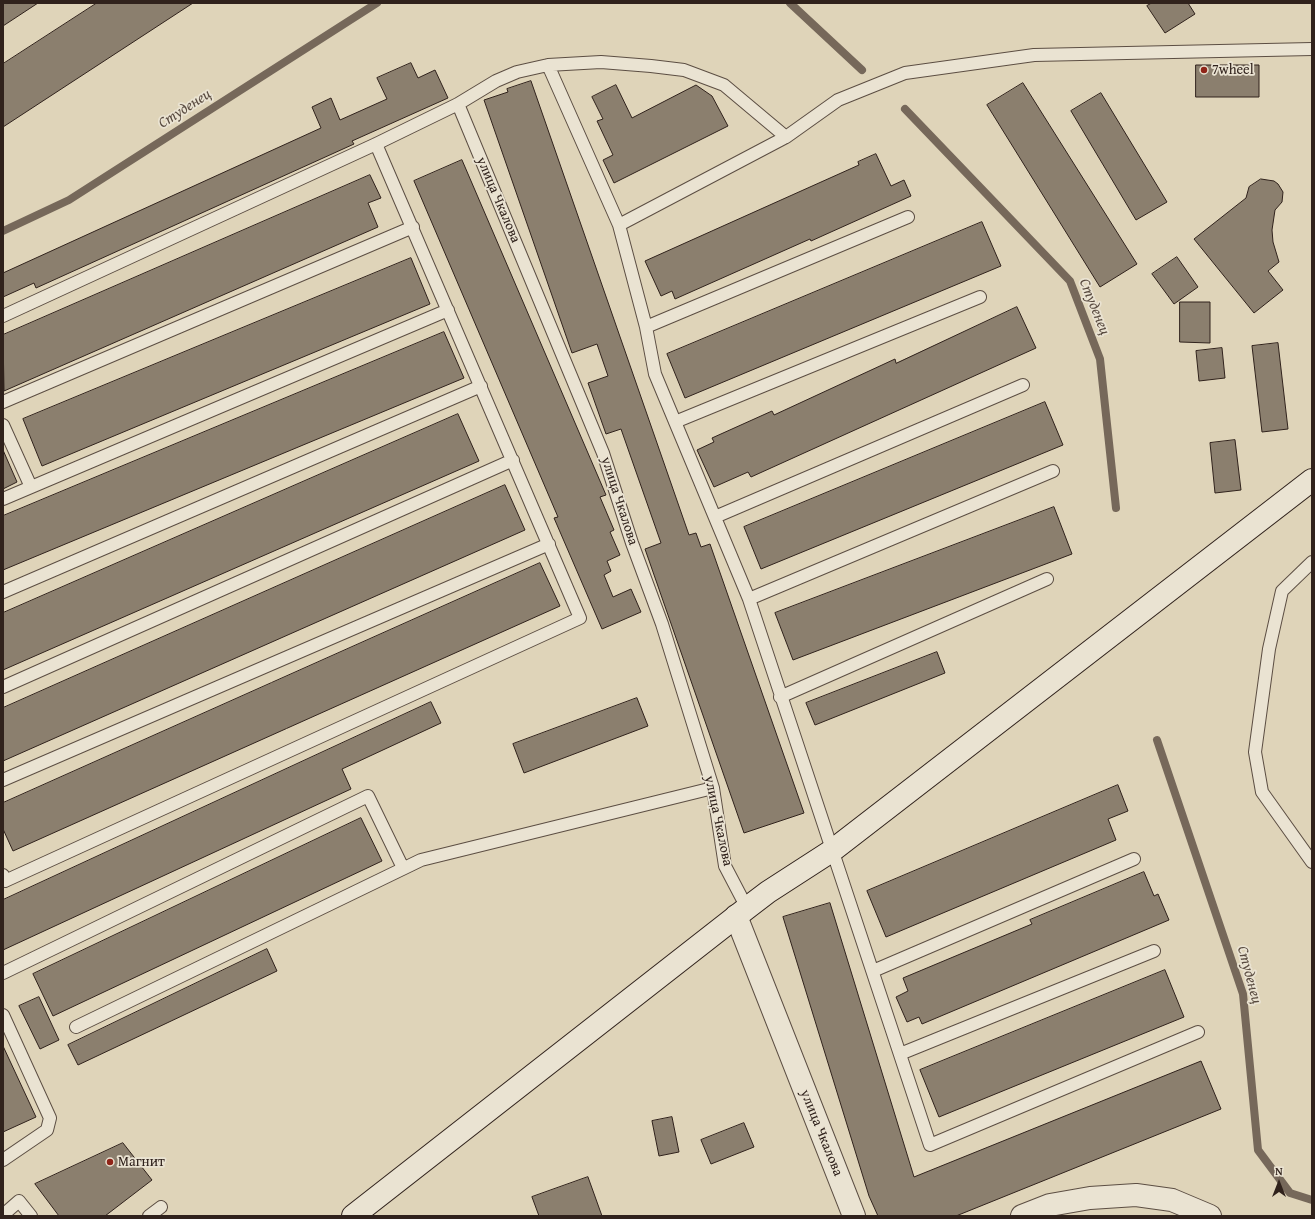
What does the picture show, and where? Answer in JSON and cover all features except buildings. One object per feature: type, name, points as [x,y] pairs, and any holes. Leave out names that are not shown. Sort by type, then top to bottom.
[{"type":"main road","points":[[365,1212],[741,912],[768,892],[833,850],[1312,480]]},
{"type":"main road","name":"улица Чкалова","points":[[741,912],[854,1216]]},
{"type":"main road","points":[[1022,1216],[1050,1205],[1090,1198],[1136,1195],[1172,1200],[1210,1216]]},
{"type":"lane","points":[[619,225],[786,137],[838,100],[905,73],[1034,55],[1312,49]]},
{"type":"lane","points":[[3,316],[376,144],[458,104],[496,81],[517,72],[548,65],[601,62],[684,70],[724,85],[786,137]]},
{"type":"lane","points":[[548,65],[619,225],[646,327],[655,374],[749,599],[780,697],[833,850],[930,1145],[1198,1032]]},
{"type":"lane","name":"улица Чкалова","points":[[458,104],[603,452],[632,543],[662,624],[713,788],[725,866],[741,912]]},
{"type":"lane","points":[[3,875],[6,881],[580,618],[376,144]]},
{"type":"lane","points":[[646,327],[908,217]]},
{"type":"lane","points":[[3,402],[413,227]]},
{"type":"lane","points":[[675,422],[980,297]]},
{"type":"lane","points":[[3,499],[448,310]]},
{"type":"lane","points":[[715,516],[1023,385]]},
{"type":"lane","points":[[3,592],[481,386]]},
{"type":"lane","points":[[3,425],[31,487]]},
{"type":"lane","points":[[3,687],[513,460]]},
{"type":"lane","points":[[749,599],[1053,471]]},
{"type":"lane","points":[[3,780],[549,544]]},
{"type":"lane","points":[[1312,562],[1282,592],[1268,649],[1255,752],[1262,792],[1312,862]]},
{"type":"lane","points":[[780,697],[1047,579]]},
{"type":"lane","points":[[76,1027],[421,860],[713,788]]},
{"type":"lane","points":[[3,973],[368,796],[403,868]]},
{"type":"lane","points":[[873,970],[1134,858]]},
{"type":"lane","points":[[900,1054],[1154,951]]},
{"type":"lane","points":[[3,1015],[50,1118],[47,1130],[3,1160]]},
{"type":"lane","points":[[3,1215],[20,1201],[31,1216]]},
{"type":"lane","points":[[149,1216],[161,1207]]},
{"type":"waterway","name":"Студенец","points":[[3,231],[69,200],[377,3]]},
{"type":"waterway","name":"Студенец","points":[[790,3],[862,70]]},
{"type":"waterway","name":"Студенец","points":[[905,109],[1070,281],[1100,359],[1116,508]]},
{"type":"waterway","name":"Студенец","points":[[1157,740],[1243,994],[1258,1150],[1290,1193],[1312,1200]]},
{"type":"place","name":"7wheel","points":[[1204,70]]},
{"type":"place","name":"Магнит","points":[[110,1162]]}]
